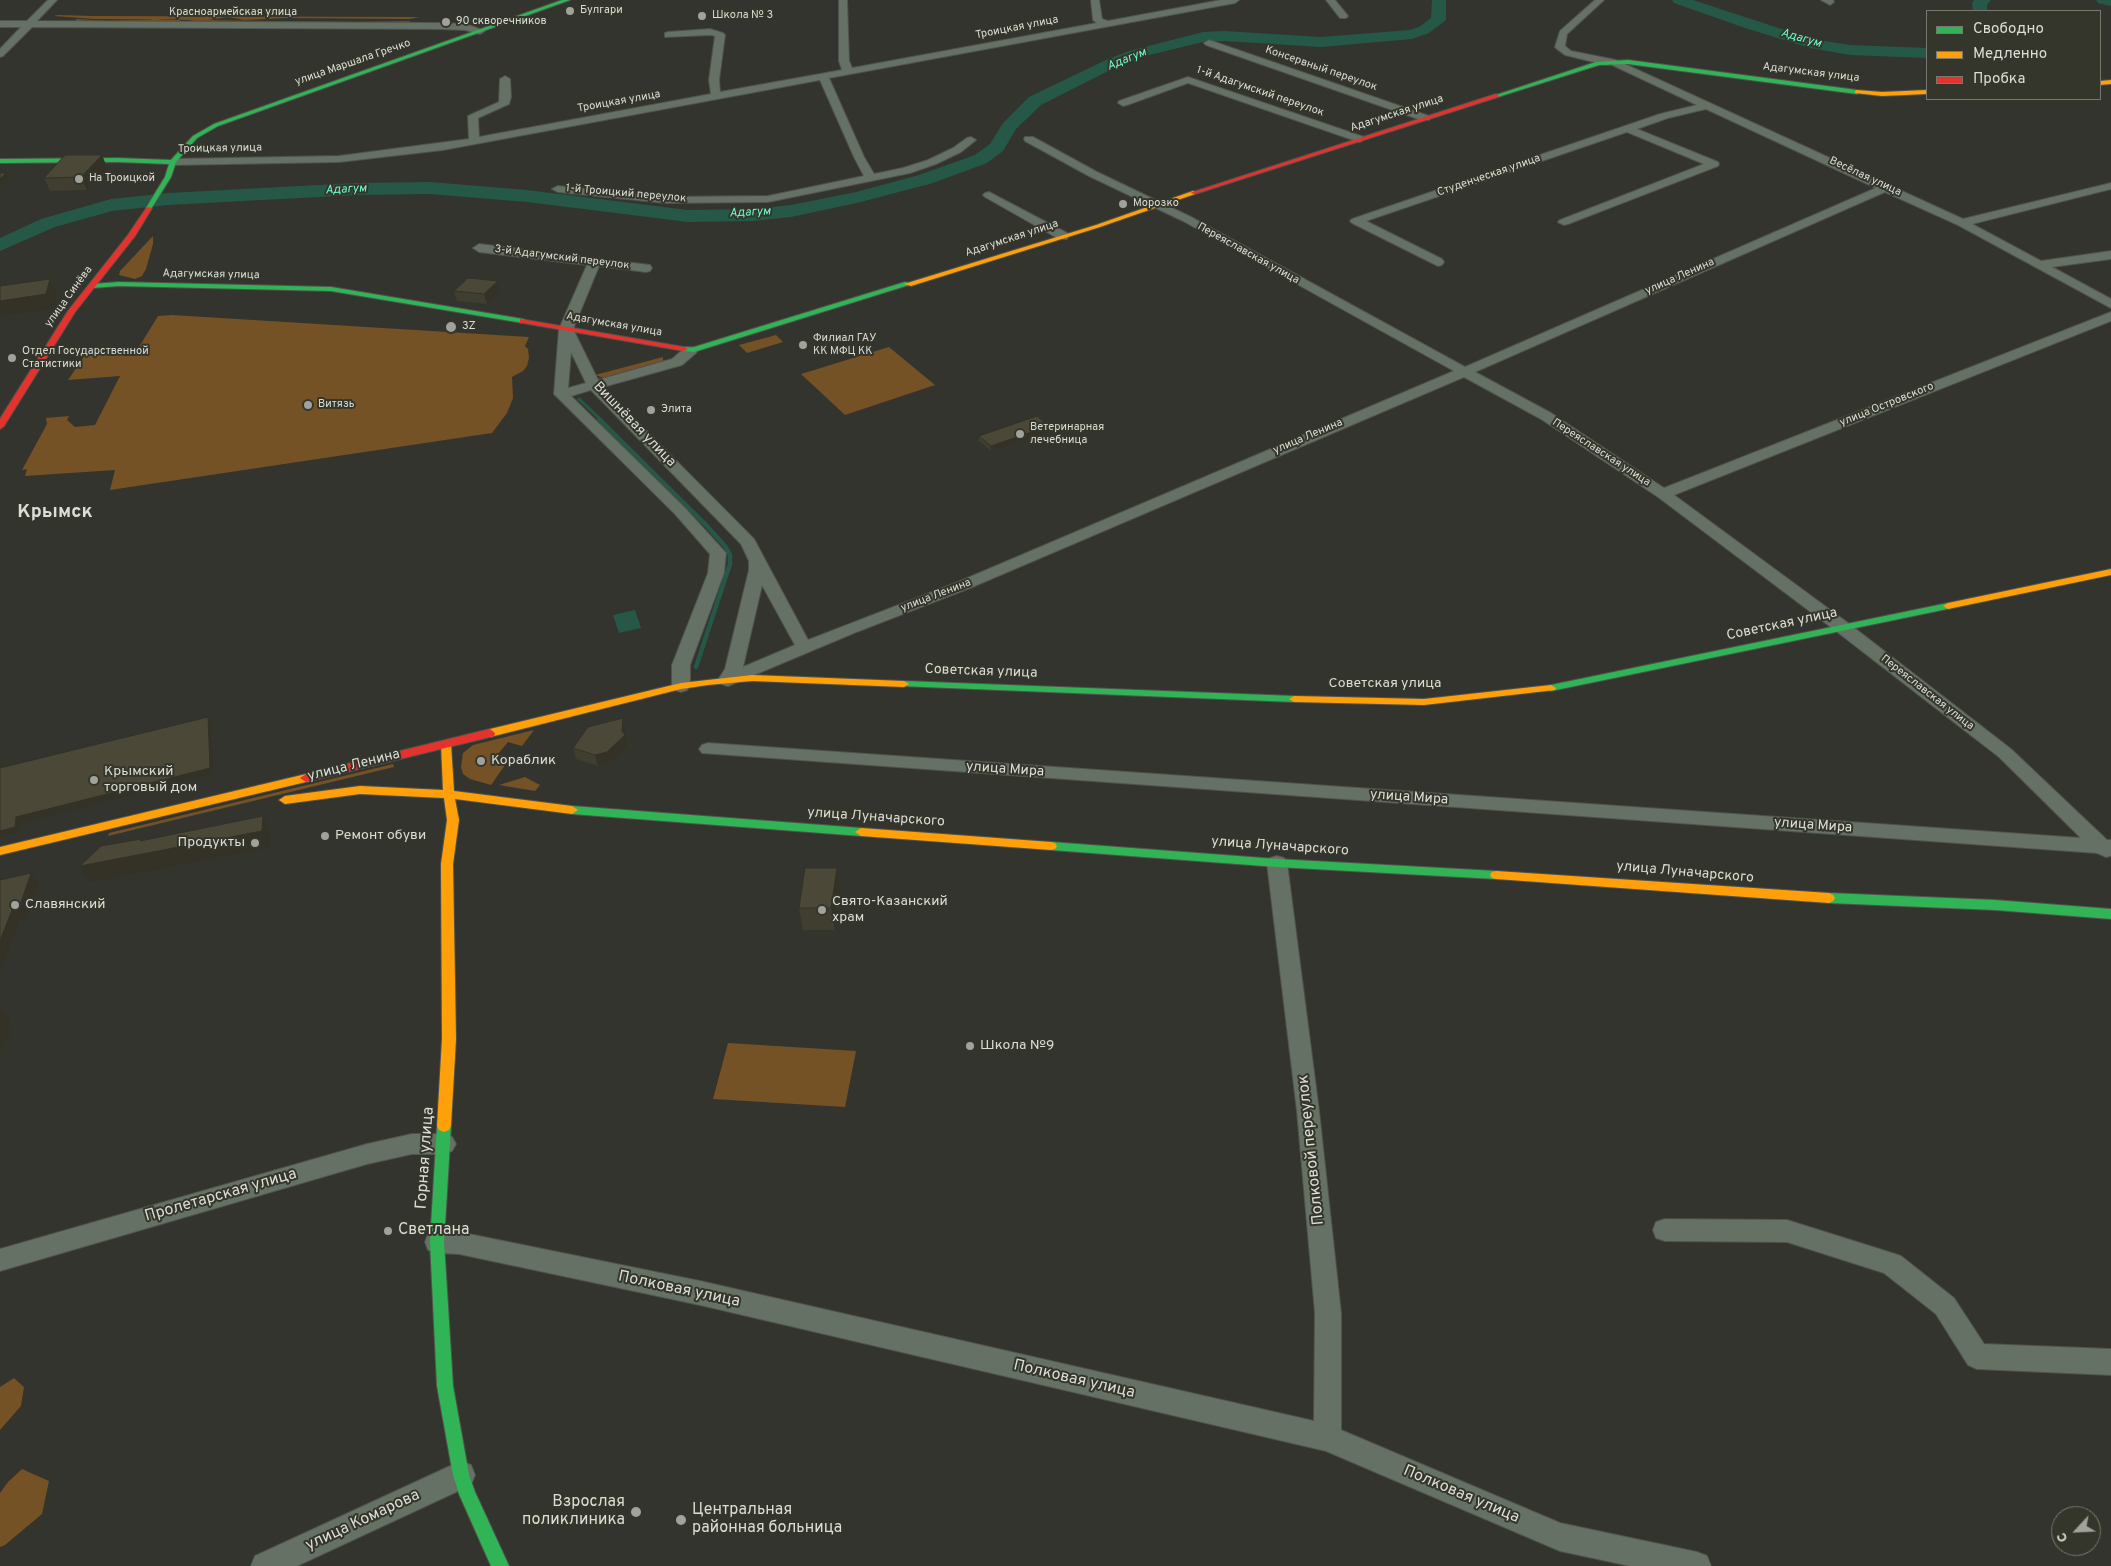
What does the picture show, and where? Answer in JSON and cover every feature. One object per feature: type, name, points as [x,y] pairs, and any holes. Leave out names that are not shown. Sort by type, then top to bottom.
[{"type":"main road","name":"улица Маршала Гречко","points":[[168,177],[173,162],[195,138],[216,126],[567,0]]},
{"type":"main road","name":"Адагумская улица","points":[[92,286],[119,284],[331,289],[436,305],[691,350],[843,306],[1160,206],[1425,118],[1609,62],[1628,62],[1852,92],[1882,94],[1926,92]]},
{"type":"main road","name":"Троицкая улица","points":[[0,161],[117,160],[173,162]]},
{"type":"main road","name":"улица Синёва","points":[[0,426],[17,391],[72,311],[131,236],[168,177]]},
{"type":"main road","name":"Советская улица","points":[[708,682],[752,678],[1280,699],[1424,702],[1542,690],[2111,572]]},
{"type":"main road","name":"улица Ленина","points":[[0,851],[94,833],[538,720],[681,686],[708,682]]},
{"type":"main road","name":"Горная улица","points":[[446,744],[449,794],[453,820],[447,864],[449,1038],[437,1242],[445,1386],[461,1475],[467,1494],[500,1566]]},
{"type":"main road","name":"улица Ленина","points":[[278,802],[360,790],[449,794]]},
{"type":"main road","name":"улица Луначарского","points":[[449,794],[581,811],[1277,863],[1556,878],[1788,896],[1995,905],[2111,914]]},
{"type":"street","points":[[0,54],[32,17],[53,0]]},
{"type":"street","points":[[843,0],[844,61],[846,68],[851,72]]},
{"type":"street","points":[[1095,0],[1098,20],[1107,24]]},
{"type":"street","name":"Троицкая улица","points":[[173,162],[358,158],[474,142],[1235,0]]},
{"type":"street","points":[[1330,0],[1343,16]]},
{"type":"street","name":"Весёлая улица","points":[[1600,0],[1563,33],[1560,47],[1568,53],[1609,62],[1709,105],[1887,187],[1962,223],[2111,304]]},
{"type":"street","name":"Красноармейская улица","points":[[0,24],[54,14]]},
{"type":"street","name":"Красноармейская улица","points":[[444,16],[454,18],[466,28]]},
{"type":"street","name":"Красноармейская улица","points":[[32,17],[417,25],[466,28],[480,31]]},
{"type":"street","points":[[668,35],[710,32],[720,35],[714,80],[716,96]]},
{"type":"street","name":"Консервный переулок","points":[[1209,43],[1425,118]]},
{"type":"street","points":[[824,77],[859,157],[871,178]]},
{"type":"street","points":[[474,142],[473,116],[504,104],[506,97],[505,79]]},
{"type":"street","name":"1-й Адагумский переулок","points":[[1123,103],[1188,80],[1360,139]]},
{"type":"street","name":"Студенческая улица","points":[[1438,262],[1356,221],[1664,116],[1709,105]]},
{"type":"street","points":[[1564,222],[1714,164],[1628,129]]},
{"type":"street","name":"Переяславская улица","points":[[1029,139],[1093,174],[1160,206],[1546,416],[1663,494],[1842,627],[2005,753],[2108,850]]},
{"type":"street","name":"1-й Троицкий переулок","points":[[558,189],[666,200],[752,201],[781,198],[887,176],[932,162],[957,150],[971,140]]},
{"type":"street","points":[[1962,223],[2111,186]]},
{"type":"street","name":"улица Ленина","points":[[727,680],[804,647],[964,585],[1464,372],[1887,187]]},
{"type":"street","points":[[989,195],[1063,236]]},
{"type":"street","name":"3-й Адагумский переулок","points":[[479,248],[594,264],[646,268]]},
{"type":"street","points":[[2038,265],[2111,254]]},
{"type":"street","points":[[594,264],[566,329],[561,394],[677,362],[691,350]]},
{"type":"street","name":"улица Островского","points":[[1663,494],[2111,316]]},
{"type":"street","name":"Вишнёвая улица","points":[[566,329],[593,384],[748,542],[804,647]]},
{"type":"street","name":"Вишнёвая улица","points":[[561,394],[680,511],[718,553],[716,573],[681,665],[681,686]]},
{"type":"street","points":[[727,680],[734,670],[757,570],[757,561]]},
{"type":"street","name":"улица Мира","points":[[708,750],[2108,850]]},
{"type":"street","name":"Полковой переулок","points":[[1277,863],[1308,1111],[1328,1313],[1327,1438]]},
{"type":"street","name":"Пролетарская улица","points":[[0,1260],[367,1154],[412,1144],[444,1144]]},
{"type":"street","points":[[1665,1230],[1787,1231],[1892,1264],[1945,1306],[1977,1356],[2111,1362]]},
{"type":"street","name":"Полковая улица","points":[[437,1242],[459,1243],[700,1294],[1327,1438],[1560,1537],[1696,1566]]},
{"type":"street","name":"улица Комарова","points":[[265,1566],[461,1475]]},
{"type":"shaded area","points":[[54,16],[420,17],[409,19],[287,18],[244,20],[228,17],[209,20],[94,19]]},
{"type":"shaded area","points":[[77,19],[108,21],[178,19],[182,22],[194,20],[409,21],[414,24],[71,23]]},
{"type":"shaded area","points":[[153,236],[153,244],[146,269],[142,276],[135,279],[119,275],[120,271]]},
{"type":"shaded area","name":"Витязь","points":[[172,315],[529,337],[525,346],[528,349],[529,358],[527,366],[523,371],[512,377],[513,398],[507,413],[492,433],[110,490],[115,470],[25,476],[27,469],[22,470],[47,424],[46,418],[69,416],[67,420],[75,427],[95,425],[120,376],[68,380],[85,355],[136,352],[158,316]]},
{"type":"shaded area","points":[[776,335],[783,342],[747,353],[739,345]]},
{"type":"shaded area","points":[[889,347],[935,385],[845,415],[801,374]]},
{"type":"shaded area","points":[[663,357],[663,362],[604,378],[595,375]]},
{"type":"shaded area","points":[[635,610],[641,628],[619,633],[613,615]]},
{"type":"shaded area","points":[[534,730],[522,746],[508,742],[498,754],[510,758],[491,785],[470,779],[463,774],[461,767],[463,753],[473,745]]},
{"type":"shaded area","points":[[393,764],[394,767],[108,836],[109,833]]},
{"type":"shaded area","points":[[525,777],[540,785],[535,791],[499,785]]},
{"type":"shaded area","points":[[728,1043],[856,1051],[845,1107],[713,1099]]},
{"type":"shaded area","points":[[14,1378],[24,1387],[21,1406],[0,1430],[0,1387]]},
{"type":"shaded area","points":[[22,1469],[49,1481],[42,1514],[5,1545],[0,1547],[0,1493],[8,1482]]},
{"type":"building","points":[[65,155],[102,155],[81,177],[44,178]]},
{"type":"building","points":[[0,173],[6,173],[0,179]]},
{"type":"building","points":[[468,278],[498,281],[484,294],[454,291]]},
{"type":"building","points":[[50,279],[46,294],[0,301],[0,286]]},
{"type":"building","points":[[1037,416],[1049,426],[991,446],[979,436]]},
{"type":"building","name":"Крымский торговый дом","points":[[208,717],[210,768],[16,817],[15,827],[0,831],[0,768]]},
{"type":"building","points":[[623,718],[622,731],[625,735],[607,752],[595,755],[573,748],[588,727]]},
{"type":"building","points":[[263,816],[262,831],[80,866],[101,846],[141,839],[140,841]]},
{"type":"building","points":[[805,868],[837,868],[831,908],[799,908]]},
{"type":"building","points":[[31,873],[19,908],[12,910],[0,941],[0,880]]},
{"type":"waterway","name":"Адагум","points":[[0,245],[48,223],[111,205],[168,199],[356,189],[430,188],[527,196],[688,216],[753,215],[791,211],[857,197],[926,179],[981,159],[997,147],[1009,127],[1035,101],[1112,63],[1135,54],[1203,37],[1224,36],[1321,42],[1412,34],[1424,30],[1438,20],[1439,0]]},
{"type":"waterway","name":"Адагум","points":[[1679,0],[1750,25],[1810,43],[1850,50],[1926,53]]},
{"type":"waterway","name":"Адагум","points":[[1980,10],[1979,3],[1984,0]]},
{"type":"waterway","name":"Адагум","points":[[2103,0],[2111,2]]},
{"type":"waterway","points":[[579,399],[601,420]]},
{"type":"waterway","points":[[599,419],[705,524],[725,546],[730,555],[730,564],[696,667]]},
{"type":"traffic: fast","points":[[149,208],[168,177],[173,162],[195,137],[216,125],[567,0]]},
{"type":"traffic: fast","points":[[1496,96],[1598,63],[1628,62],[1857,92]]},
{"type":"traffic: fast","points":[[0,161],[117,160],[173,162]]},
{"type":"traffic: fast","points":[[92,286],[119,284],[331,289],[523,321]]},
{"type":"traffic: fast","points":[[684,349],[691,350],[908,284]]},
{"type":"traffic: fast","points":[[1551,688],[1948,606]]},
{"type":"traffic: fast","points":[[904,684],[1294,699]]},
{"type":"traffic: fast","points":[[572,810],[861,832]]},
{"type":"traffic: fast","points":[[1051,846],[1277,863],[1496,875]]},
{"type":"traffic: fast","points":[[1829,898],[1995,905],[2111,914]]},
{"type":"traffic: fast","points":[[444,1126],[437,1242],[445,1386],[461,1475],[467,1494],[500,1566]]},
{"type":"traffic: slow","points":[[2101,83],[2111,82]]},
{"type":"traffic: slow","points":[[1857,92],[1882,94],[1926,92]]},
{"type":"traffic: slow","points":[[908,284],[1098,226],[1193,193]]},
{"type":"traffic: slow","points":[[1948,606],[2111,572]]},
{"type":"traffic: slow","points":[[490,733],[681,686],[708,682],[752,678],[904,684]]},
{"type":"traffic: slow","points":[[1294,699],[1424,702],[1551,688]]},
{"type":"traffic: slow","points":[[444,1126],[449,1039],[447,864],[453,820],[449,794],[446,744]]},
{"type":"traffic: slow","points":[[0,851],[306,778]]},
{"type":"traffic: slow","points":[[285,800],[360,790],[449,794],[572,810]]},
{"type":"traffic: slow","points":[[861,832],[1051,846]]},
{"type":"traffic: slow","points":[[1496,875],[1829,898]]},
{"type":"traffic: jam","points":[[1193,193],[1496,96]]},
{"type":"traffic: jam","points":[[0,426],[72,311],[131,236],[149,208]]},
{"type":"traffic: jam","points":[[523,321],[684,349]]},
{"type":"traffic: jam","points":[[306,778],[490,733]]},
{"type":"place","name":"Булгари","points":[[570,11]]},
{"type":"place","name":"Школа № 3","points":[[702,16]]},
{"type":"place","name":"90 скворечников","points":[[446,22]]},
{"type":"place","name":"На Троицкой","points":[[79,179]]},
{"type":"place","name":"Морозко","points":[[1123,204]]},
{"type":"place","name":"3Z","points":[[451,327]]},
{"type":"place","name":"Филиал ГАУ КК МФЦ КК","points":[[803,345]]},
{"type":"place","name":"Отдел Государственной Статистики","points":[[12,358]]},
{"type":"place","name":"Витязь","points":[[308,405]]},
{"type":"place","name":"Элита","points":[[651,410]]},
{"type":"place","name":"Ветеринарная лечебница","points":[[1020,434]]},
{"type":"place","name":"Кораблик","points":[[481,761]]},
{"type":"place","name":"Крымский торговый дом","points":[[94,780]]},
{"type":"place","name":"Ремонт обуви","points":[[325,836]]},
{"type":"place","name":"Продукты","points":[[255,843]]},
{"type":"place","name":"Славянский","points":[[15,905]]},
{"type":"place","name":"Свято-Казанский храм","points":[[822,910]]},
{"type":"place","name":"Школа №9","points":[[970,1046]]},
{"type":"place","name":"Светлана","points":[[388,1231]]},
{"type":"place","name":"Взрослая поликлиника","points":[[636,1512]]},
{"type":"place","name":"Центральная районная больница","points":[[681,1520]]},
{"type":"district","name":"Крымск","points":[[55,513]]}]
